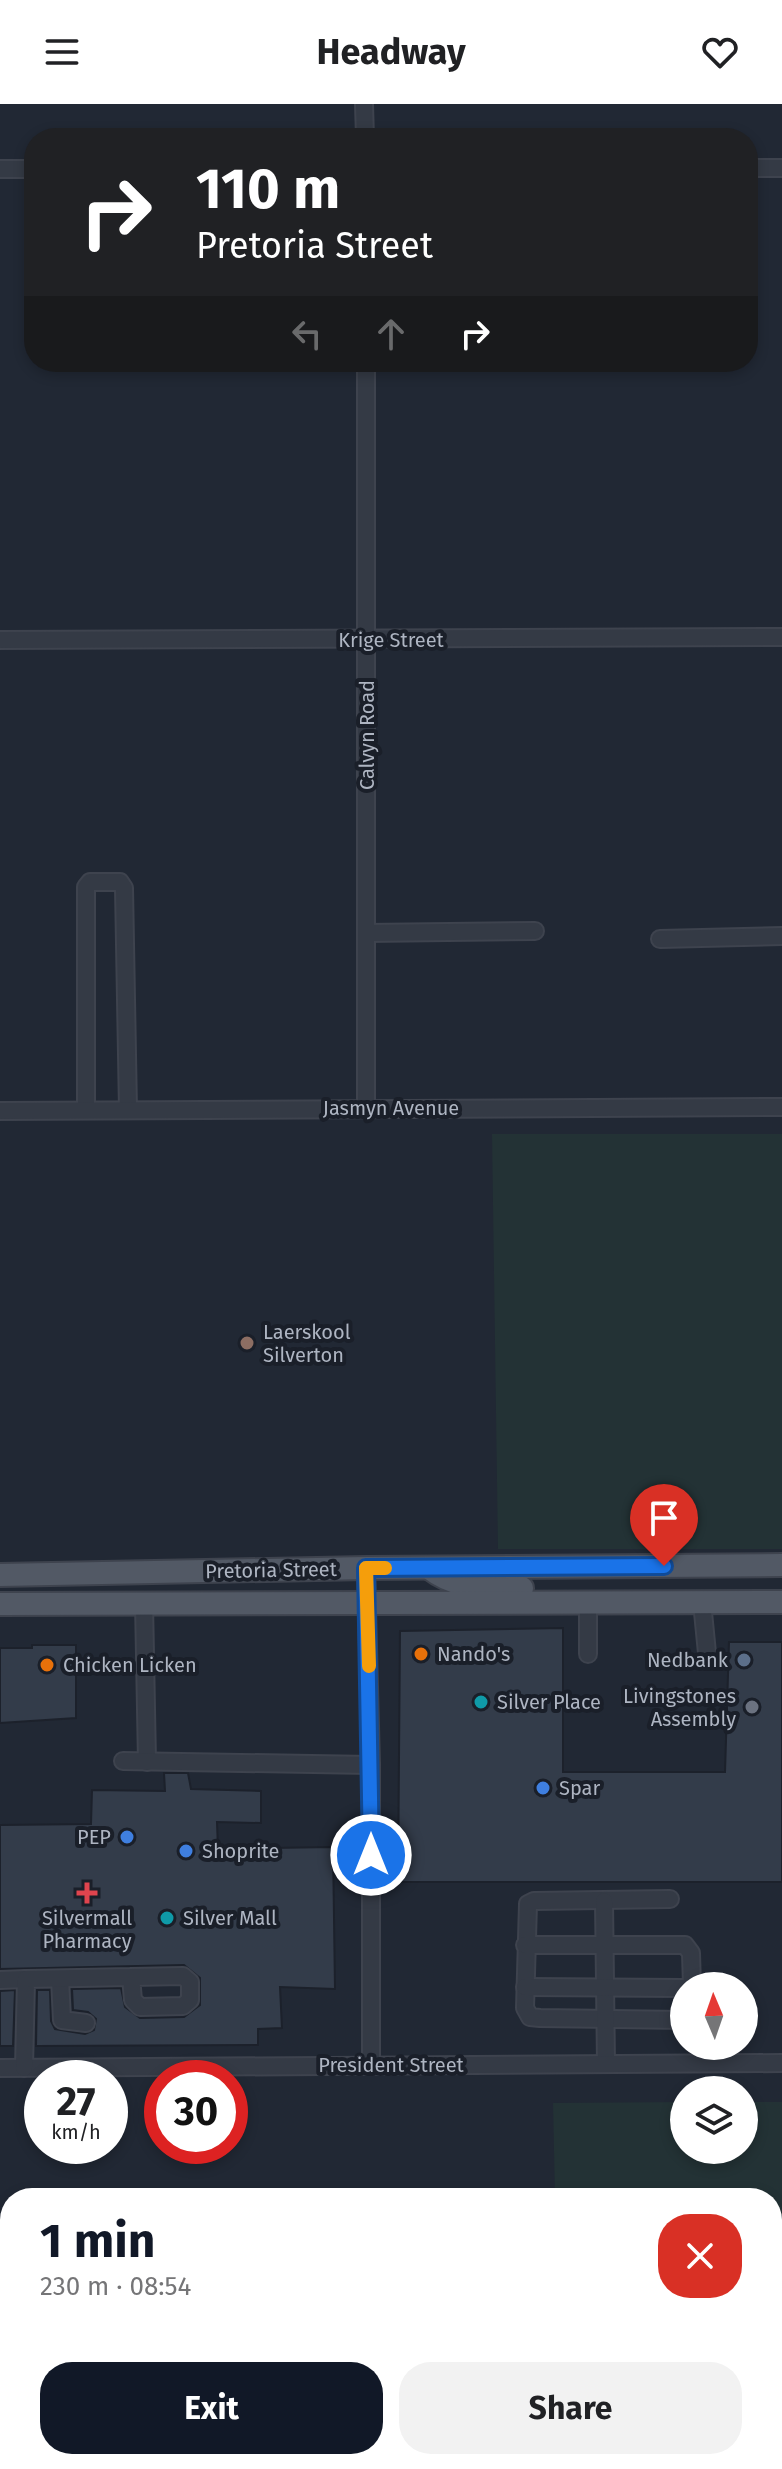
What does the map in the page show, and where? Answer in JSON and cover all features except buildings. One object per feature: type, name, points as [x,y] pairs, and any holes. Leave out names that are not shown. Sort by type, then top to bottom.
[{"type":"main road","name":"Pretoria Street","points":[[0,1575],[782,1565]]},
{"type":"main road","points":[[428,1568],[459,1585],[680,1588],[697,1594],[702,1602]]},
{"type":"main road","name":"Pretoria Street","points":[[0,1604],[782,1602]]},
{"type":"street","points":[[364,104],[365,128]]},
{"type":"street","points":[[758,168],[782,168]]},
{"type":"street","points":[[0,169],[24,169]]},
{"type":"street","name":"Calvyn Road","points":[[366,372],[366,1108]]},
{"type":"street","name":"Krige Street","points":[[0,640],[367,641],[782,637]]},
{"type":"street","points":[[86,1110],[86,887],[90,882],[123,884],[128,1110]]},
{"type":"street","points":[[366,933],[535,931]]},
{"type":"street","points":[[660,939],[782,936]]},
{"type":"street","name":"Jasmyn Avenue","points":[[0,1111],[782,1107]]},
{"type":"street","points":[[366,1568],[371,1765],[371,2065]]},
{"type":"street","points":[[588,1602],[588,1654]]},
{"type":"street","points":[[702,1602],[707,1653]]},
{"type":"street","points":[[144,1603],[147,1762]]},
{"type":"street","points":[[123,1761],[371,1765]]},
{"type":"street","points":[[670,1899],[534,1901],[528,1904],[525,1945],[525,2008],[530,2017],[670,2020]]},
{"type":"street","points":[[604,1901],[606,2064]]},
{"type":"street","points":[[525,1945],[685,1945],[691,1953],[692,1972]]},
{"type":"street","points":[[0,1980],[131,1977]]},
{"type":"street","points":[[24,2060],[26,1979]]},
{"type":"street","points":[[60,1979],[62,2020],[86,2023]]},
{"type":"street","points":[[525,1987],[670,1988]]},
{"type":"street","name":"President Street","points":[[128,2067],[782,2063]]},
{"type":"street","name":"President Street","points":[[0,2068],[24,2068]]},
{"type":"shaded area","points":[[492,1134],[782,1134],[782,1549],[498,1549]]},
{"type":"shaded area","points":[[670,2102],[670,2164],[758,2164],[758,2102],[782,2102],[782,2188],[555,2188],[553,2103]]},
{"type":"slow traffic","points":[[369,1666],[366,1568],[385,1568]]},
{"type":"place","name":"Laerskool Silverton","points":[[247,1343]]},
{"type":"place","name":"Nando's","points":[[421,1654]]},
{"type":"place","name":"Nedbank","points":[[744,1660]]},
{"type":"place","name":"Chicken Licken","points":[[47,1665]]},
{"type":"place","name":"Silver Place","points":[[481,1702]]},
{"type":"place","name":"Livingstones Assembly","points":[[752,1707]]},
{"type":"place","name":"Spar","points":[[543,1788]]},
{"type":"place","name":"PEP","points":[[127,1837]]},
{"type":"place","name":"Shoprite","points":[[186,1851]]},
{"type":"place","name":"Silvermall Pharmacy","points":[[87,1893]]},
{"type":"place","name":"Silver Mall","points":[[167,1918]]},
{"type":"route","points":[[371,1855],[366,1568],[664,1566]]}]
